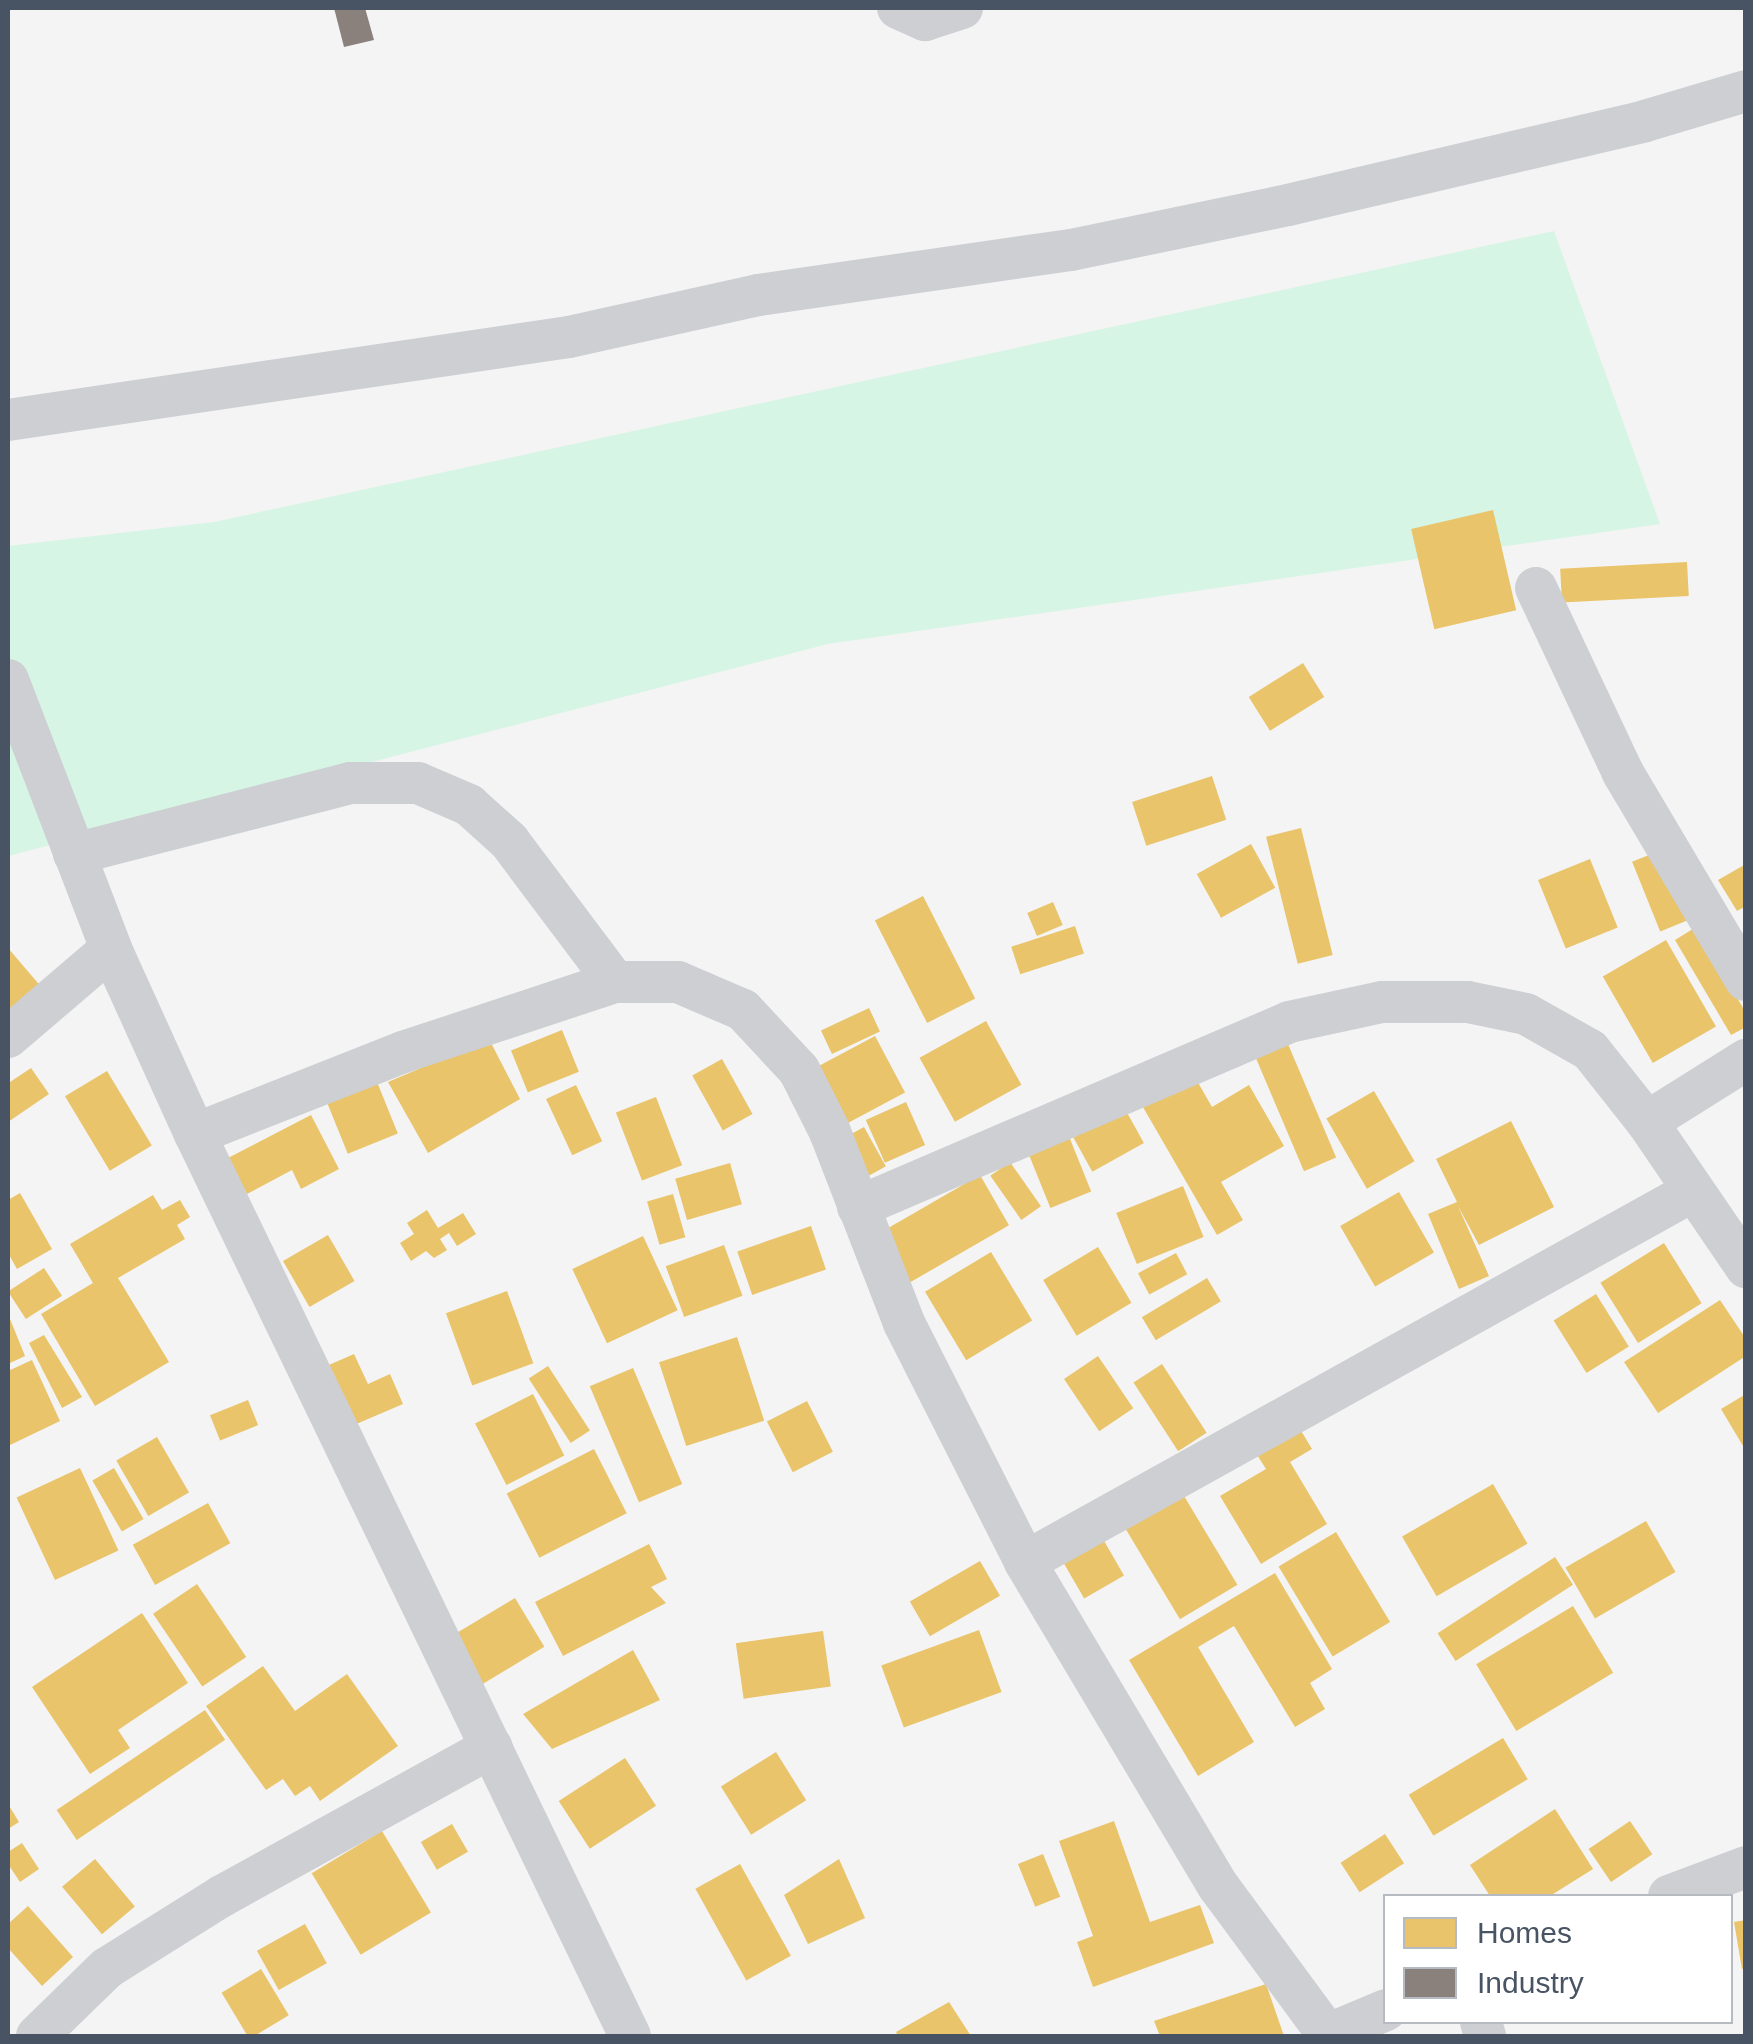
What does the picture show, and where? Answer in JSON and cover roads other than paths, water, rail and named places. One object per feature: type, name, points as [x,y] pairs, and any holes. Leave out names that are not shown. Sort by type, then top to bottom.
[{"type":"street","points":[[898,8],[925,20],[962,8]]},
{"type":"street","points":[[8,420],[569,338],[758,295],[1071,250],[1288,205],[1644,121],[1746,92]]},
{"type":"street","points":[[1536,588],[1623,773],[1746,980]]},
{"type":"street","points":[[8,680],[111,949],[196,1134],[630,2036]]},
{"type":"street","points":[[74,854],[350,784],[418,783],[469,804],[510,841],[615,982]]},
{"type":"street","points":[[8,1036],[111,949]]},
{"type":"street","points":[[196,1134],[403,1052],[615,982],[678,982],[744,1010],[799,1070],[830,1132],[904,1323],[1025,1562],[1219,1887],[1326,2036],[1383,2011]]},
{"type":"street","points":[[858,1207],[1289,1022],[1382,1002],[1468,1002],[1526,1014],[1590,1050],[1647,1122],[1691,1192],[1746,1267]]},
{"type":"street","points":[[1647,1122],[1746,1060]]},
{"type":"street","points":[[1025,1562],[1691,1192]]},
{"type":"street","points":[[36,2036],[107,1968],[222,1896],[492,1747]]},
{"type":"street","points":[[1674,1894],[1746,1867]]}]
